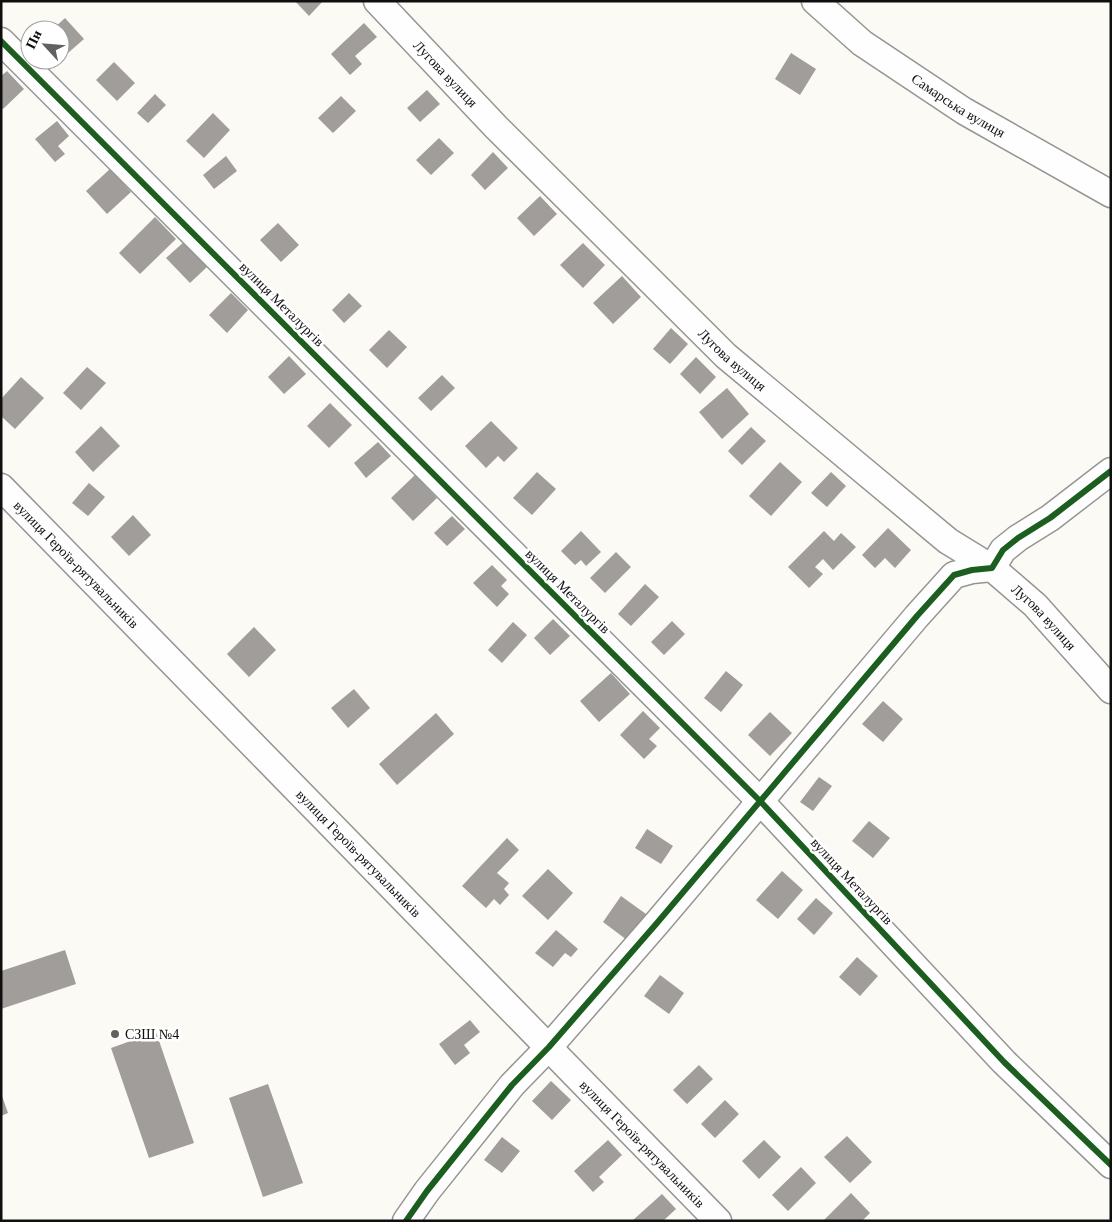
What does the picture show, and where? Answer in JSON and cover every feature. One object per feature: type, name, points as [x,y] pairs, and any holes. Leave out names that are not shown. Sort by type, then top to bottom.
[{"type":"street","name":"Лугова вулиця","points":[[377,1],[496,127],[726,356],[948,541],[992,568],[1035,605],[1111,690]]},
{"type":"street","name":"Самарська вулиця","points":[[815,1],[862,43],[964,111],[1111,194]]},
{"type":"street","name":"вулиця Металургів","points":[[1,41],[761,802],[1004,1062],[1111,1165]]},
{"type":"street","points":[[406,1221],[512,1085],[549,1047],[954,575],[992,568],[1003,550],[1050,518],[1111,471]]},
{"type":"street","name":"вулиця Героїв-рятувальників","points":[[1,487],[718,1221]]},
{"type":"building","points":[[295,1],[323,1],[309,16]]},
{"type":"building","points":[[364,23],[377,37],[355,56],[362,64],[350,75],[331,54]]},
{"type":"building","points":[[70,24],[84,39],[70,51]]},
{"type":"building","points":[[791,53],[816,69],[800,95],[775,79]]},
{"type":"building","points":[[114,62],[135,83],[117,101],[96,80]]},
{"type":"building","points":[[7,71],[24,89],[3,109],[1,107],[1,76]]},
{"type":"building","points":[[427,90],[440,104],[420,122],[407,108]]},
{"type":"building","points":[[155,94],[166,105],[148,123],[137,113]]},
{"type":"building","points":[[341,96],[356,111],[333,133],[318,118]]},
{"type":"building","points":[[213,113],[230,130],[204,158],[186,141]]},
{"type":"building","points":[[57,121],[69,136],[58,146],[65,154],[55,162],[35,139]]},
{"type":"building","points":[[439,138],[454,153],[431,175],[416,160]]},
{"type":"building","points":[[493,152],[508,168],[485,190],[471,175]]},
{"type":"building","points":[[226,156],[237,171],[214,189],[203,175]]},
{"type":"building","points":[[110,169],[131,192],[107,214],[86,191]]},
{"type":"building","points":[[540,196],[557,214],[534,236],[517,218]]},
{"type":"building","points":[[155,217],[176,239],[140,274],[119,253]]},
{"type":"building","points":[[278,223],[299,245],[281,262],[260,240]]},
{"type":"building","points":[[185,241],[208,266],[190,283],[166,258]]},
{"type":"building","points":[[583,243],[605,265],[583,288],[560,265]]},
{"type":"building","points":[[622,276],[641,297],[613,324],[593,303]]},
{"type":"building","points":[[231,293],[248,310],[227,333],[209,315]]},
{"type":"building","points":[[349,293],[362,306],[344,323],[332,310]]},
{"type":"building","points":[[671,328],[688,344],[670,364],[653,349]]},
{"type":"building","points":[[389,330],[407,347],[387,368],[369,350]]},
{"type":"building","points":[[289,356],[306,374],[284,394],[268,377]]},
{"type":"building","points":[[696,357],[716,377],[700,394],[680,374]]},
{"type":"building","points":[[87,367],[106,383],[81,410],[63,393]]},
{"type":"building","points":[[442,375],[455,388],[431,411],[418,398]]},
{"type":"building","points":[[21,377],[44,398],[15,429],[1,416],[1,399]]},
{"type":"building","points":[[727,388],[749,414],[722,439],[699,412]]},
{"type":"building","points":[[330,403],[352,425],[329,448],[307,426]]},
{"type":"building","points":[[491,421],[518,448],[504,462],[498,456],[486,468],[465,446]]},
{"type":"building","points":[[101,426],[120,446],[93,472],[75,452]]},
{"type":"building","points":[[751,427],[766,441],[742,465],[728,451]]},
{"type":"building","points":[[378,442],[391,456],[366,478],[354,463]]},
{"type":"building","points":[[780,462],[802,482],[771,516],[749,496]]},
{"type":"building","points":[[537,472],[556,489],[532,515],[513,498]]},
{"type":"building","points":[[831,472],[846,486],[827,507],[811,493]]},
{"type":"building","points":[[415,475],[437,498],[413,521],[391,498]]},
{"type":"building","points":[[89,483],[105,497],[88,516],[72,503]]},
{"type":"building","points":[[133,515],[151,535],[129,556],[111,537]]},
{"type":"building","points":[[452,516],[465,529],[447,546],[434,533]]},
{"type":"building","points":[[888,528],[911,550],[895,568],[885,558],[875,568],[862,555]]},
{"type":"building","points":[[581,531],[601,552],[586,566],[581,560],[575,565],[561,551]]},
{"type":"building","points":[[824,531],[834,541],[841,533],[856,547],[833,570],[823,559],[815,567],[823,574],[809,588],[788,567]]},
{"type":"building","points":[[616,552],[631,567],[605,593],[590,578]]},
{"type":"building","points":[[492,565],[507,580],[501,586],[509,594],[497,607],[473,583]]},
{"type":"building","points":[[645,584],[659,597],[631,626],[618,614]]},
{"type":"building","points":[[553,619],[570,636],[550,655],[534,638]]},
{"type":"building","points":[[672,621],[685,634],[664,655],[651,642]]},
{"type":"building","points":[[513,622],[527,635],[502,663],[488,650]]},
{"type":"building","points":[[254,627],[276,650],[249,677],[227,654]]},
{"type":"building","points":[[726,671],[743,685],[721,712],[704,698]]},
{"type":"building","points":[[611,673],[630,694],[599,722],[580,701]]},
{"type":"building","points":[[354,689],[370,708],[348,728],[331,708]]},
{"type":"building","points":[[883,701],[903,719],[883,742],[862,724]]},
{"type":"building","points":[[643,711],[660,728],[649,739],[657,746],[644,759],[620,735]]},
{"type":"building","points":[[770,712],[792,733],[770,756],[748,735]]},
{"type":"building","points":[[436,713],[454,734],[397,785],[379,764]]},
{"type":"building","points":[[819,777],[832,786],[813,811],[800,802]]},
{"type":"building","points":[[869,821],[890,838],[873,858],[852,841]]},
{"type":"building","points":[[647,829],[673,846],[661,864],[635,848]]},
{"type":"building","points":[[507,838],[519,850],[497,873],[509,883],[504,889],[509,895],[500,905],[494,899],[486,908],[462,886]]},
{"type":"building","points":[[548,869],[573,893],[548,920],[522,896]]},
{"type":"building","points":[[782,871],[803,890],[778,919],[756,900]]},
{"type":"building","points":[[621,896],[646,914],[627,940],[603,922]]},
{"type":"building","points":[[816,898],[833,913],[814,935],[797,919]]},
{"type":"building","points":[[556,930],[578,949],[571,957],[565,953],[553,967],[535,953]]},
{"type":"building","points":[[65,950],[76,984],[1,1009],[1,971]]},
{"type":"building","points":[[857,957],[878,976],[860,996],[839,977]]},
{"type":"building","points":[[660,975],[684,993],[669,1014],[644,996]]},
{"type":"building","points":[[470,1020],[480,1032],[464,1045],[470,1053],[455,1065],[439,1044]]},
{"type":"building","points":[[156,1032],[194,1143],[149,1158],[111,1048]]},
{"type":"building","points":[[699,1065],[713,1079],[687,1104],[673,1090]]},
{"type":"building","points":[[551,1081],[571,1100],[552,1120],[532,1101]]},
{"type":"building","points":[[268,1084],[303,1183],[263,1197],[229,1098]]},
{"type":"building","points":[[1,1093],[8,1113],[1,1116]]},
{"type":"building","points":[[725,1100],[739,1114],[715,1138],[701,1124]]},
{"type":"building","points":[[847,1136],[872,1162],[850,1183],[824,1157]]},
{"type":"building","points":[[502,1137],[520,1151],[502,1173],[484,1160]]},
{"type":"building","points":[[608,1140],[622,1155],[599,1177],[604,1182],[593,1192],[574,1171]]},
{"type":"building","points":[[764,1140],[781,1157],[759,1179],[742,1161]]},
{"type":"building","points":[[801,1167],[816,1183],[788,1211],[772,1195]]},
{"type":"building","points":[[851,1193],[870,1213],[862,1221],[823,1221]]},
{"type":"building","points":[[662,1194],[676,1209],[663,1221],[632,1221]]},
{"type":"cycle path","points":[[1,41],[761,802],[1004,1062],[1111,1165]]},
{"type":"cycle path","points":[[406,1221],[427,1191],[512,1085],[549,1047],[657,923],[917,616],[954,575],[972,570],[992,568],[1003,550],[1050,518],[1111,471]]},
{"type":"place","name":"СЗШ №4","points":[[115,1034]]}]
